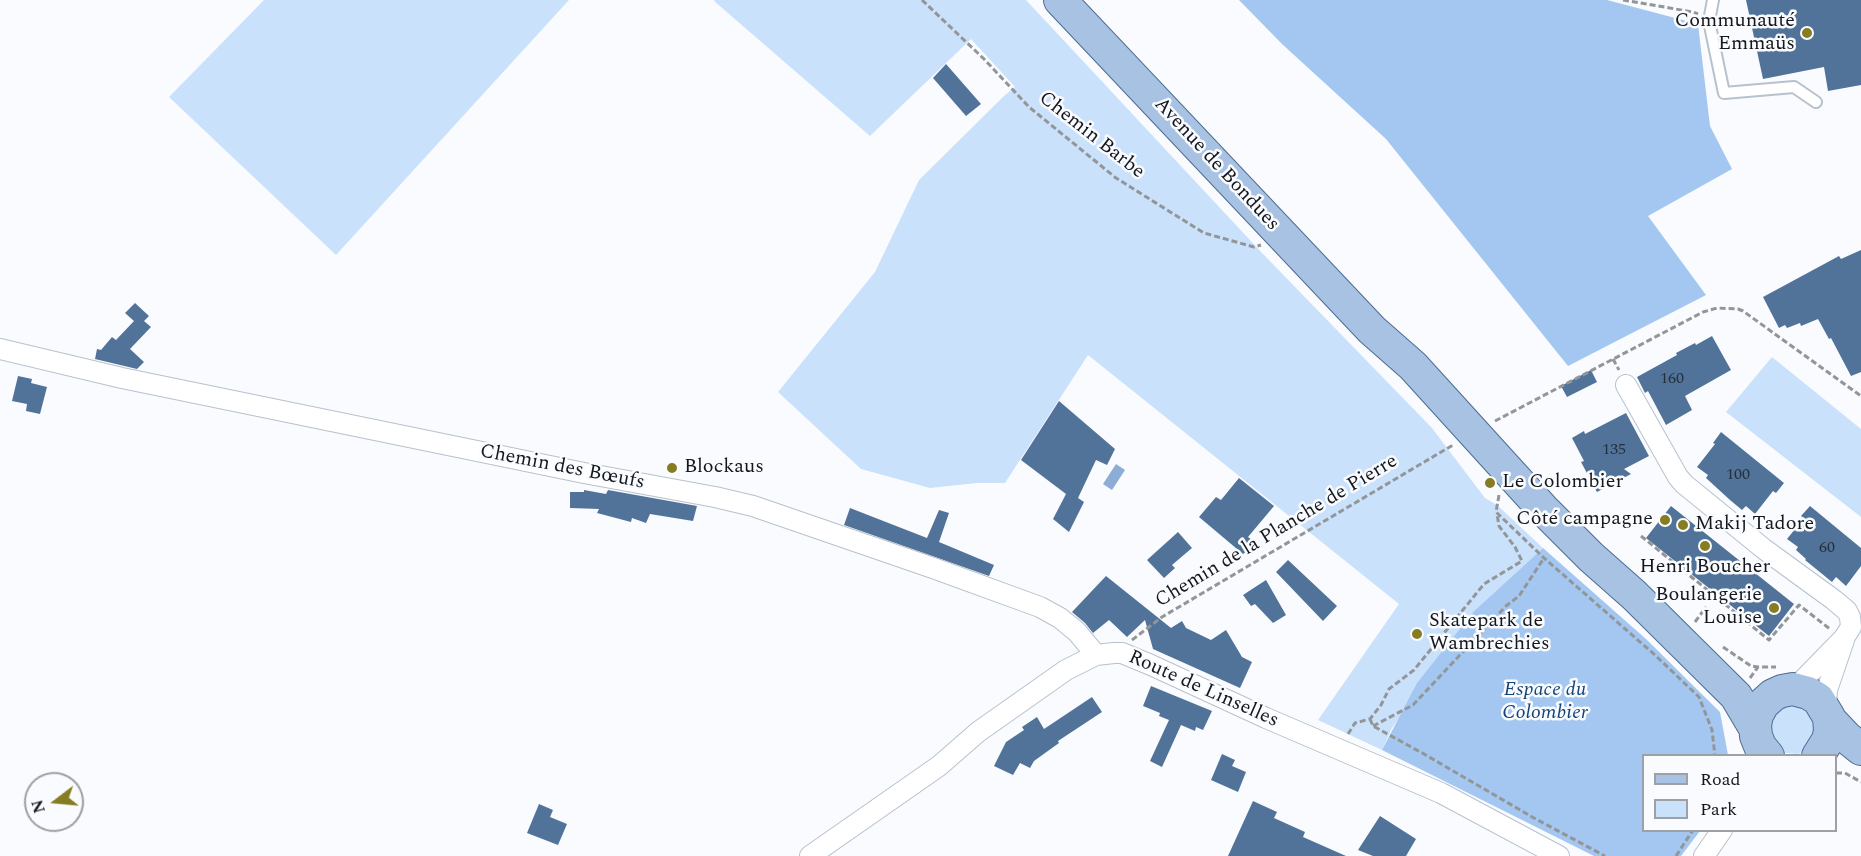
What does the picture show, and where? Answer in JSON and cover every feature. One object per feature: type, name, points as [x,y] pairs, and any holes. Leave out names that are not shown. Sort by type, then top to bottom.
[{"type":"main road","name":"Avenue de Bondues","points":[[1060,0],[1372,330],[1413,366],[1543,509],[1736,696],[1744,706],[1758,744]]},
{"type":"main road","name":"Avenue de Bondues","points":[[1372,330],[1408,382],[1498,477],[1514,492],[1543,509]]},
{"type":"main road","name":"Avenue de Bondues","points":[[1634,595],[1739,674],[1759,685],[1784,691],[1800,690],[1810,694],[1818,699],[1828,715]]},
{"type":"main road","points":[[1758,744],[1756,717],[1768,698],[1784,691]]},
{"type":"main road","points":[[1828,715],[1842,733],[1861,749]]},
{"type":"main road","points":[[1819,754],[1828,740],[1830,731],[1828,715]]},
{"type":"main road","points":[[1837,758],[1861,769]]},
{"type":"street","name":"Chemin des Bœufs","points":[[0,349],[122,378],[584,473],[715,496],[753,506],[1040,607],[1060,618],[1077,632],[1096,655]]},
{"type":"street","points":[[1626,385],[1684,484],[1764,549],[1839,604],[1850,617],[1852,632],[1827,690],[1828,715]]},
{"type":"street","points":[[1784,691],[1801,682],[1852,632]]},
{"type":"street","name":"Route de Linselles","points":[[810,856],[939,766],[978,732],[1066,670],[1096,655],[1122,653],[1441,793],[1559,856]]},
{"type":"street","points":[[1704,856],[1721,832]]},
{"type":"lane","points":[[1713,0],[1709,21],[1724,93],[1794,87],[1816,102]]},
{"type":"path","name":"Chemin Barbe","points":[[922,0],[984,59],[1029,108],[1116,178],[1204,233],[1254,247],[1263,245]]},
{"type":"path","points":[[1623,0],[1693,12],[1709,21]]},
{"type":"path","points":[[1486,445],[1492,439],[1483,428],[1693,318],[1718,308],[1743,311],[1861,396]]},
{"type":"path","name":"Chemin de la Planche de Pierre","points":[[1122,653],[1150,624],[1453,445]]},
{"type":"path","points":[[1343,750],[1348,734],[1355,723],[1370,719],[1381,705],[1389,689],[1414,670],[1484,584],[1522,561],[1499,526],[1496,512],[1499,494]]},
{"type":"path","points":[[1496,512],[1699,697],[1712,730],[1715,754]]},
{"type":"path","points":[[1641,536],[1769,640],[1798,605],[1830,630],[1852,632]]},
{"type":"path","points":[[1373,726],[1413,705],[1506,606],[1519,596],[1544,558]]},
{"type":"path","points":[[1692,626],[1706,607]]},
{"type":"path","points":[[1370,719],[1373,726],[1605,856]]},
{"type":"path","points":[[1837,773],[1845,773],[1861,782]]},
{"type":"path","points":[[1676,856],[1692,832]]},
{"type":"green space","points":[[264,0],[569,0],[336,255],[169,97]]},
{"type":"green space","points":[[715,0],[1026,0],[1263,254],[1432,428],[1485,498],[1497,505],[1543,548],[1474,611],[1392,728],[1382,750],[1318,720],[1399,604],[1088,355],[1005,483],[977,483],[930,488],[861,469],[778,392],[875,272],[919,180],[1015,87],[971,39],[870,136]]},
{"type":"green space","points":[[1239,0],[1607,0],[1698,24],[1710,126],[1732,169],[1648,216],[1706,295],[1568,366],[1386,139],[1282,44]]},
{"type":"green space","points":[[1772,357],[1861,429],[1861,517],[1726,412]]},
{"type":"green space","name":"Espace du Colombier","points":[[1543,548],[1646,639],[1720,712],[1728,754],[1642,754],[1642,832],[1699,832],[1681,856],[1594,856],[1382,750],[1417,683],[1474,611]]},
{"type":"green space","points":[[1801,702],[1819,725],[1807,750],[1798,754],[1785,753],[1778,749],[1767,735],[1774,709]]},
{"type":"shaded area","points":[[1116,464],[1125,470],[1112,490],[1103,484]]},
{"type":"building","name":"Communauté Emmaüs","points":[[1746,0],[1861,0],[1861,85],[1828,91],[1824,67],[1763,79]]},
{"type":"building","points":[[946,64],[981,104],[966,116],[933,78]]},
{"type":"building","points":[[1861,250],[1861,372],[1851,376],[1818,319],[1801,326],[1800,323],[1787,328],[1785,325],[1779,328],[1763,297],[1839,256],[1841,259]]},
{"type":"building","points":[[135,303],[149,316],[144,321],[151,327],[130,349],[144,362],[137,369],[95,359],[97,349],[101,350],[112,337],[116,340],[134,321],[125,313]]},
{"type":"building","points":[[1712,336],[1731,370],[1685,396],[1692,410],[1666,425],[1648,391],[1645,393],[1637,377],[1677,355],[1676,353]]},
{"type":"building","points":[[1591,370],[1597,382],[1567,397],[1561,386]]},
{"type":"building","points":[[18,376],[32,379],[31,383],[47,387],[40,414],[26,411],[27,404],[12,401]]},
{"type":"building","points":[[1059,401],[1115,449],[1107,465],[1096,460],[1078,498],[1084,502],[1069,532],[1053,519],[1066,494],[1021,460]]},
{"type":"building","points":[[1626,413],[1649,456],[1624,469],[1631,474],[1597,492],[1581,462],[1584,461],[1572,438],[1584,431],[1585,434]]},
{"type":"building","points":[[1721,432],[1784,483],[1776,493],[1773,491],[1755,514],[1746,506],[1742,510],[1706,478],[1708,475],[1697,467],[1715,444],[1713,443]]},
{"type":"building","points":[[1239,478],[1274,506],[1248,537],[1257,544],[1243,554],[1199,517],[1216,497],[1221,500]]},
{"type":"building","points":[[584,490],[606,494],[608,490],[697,506],[693,521],[650,514],[646,523],[632,518],[631,522],[597,513],[599,509],[570,508],[570,492],[584,492]]},
{"type":"building","points":[[1671,506],[1794,604],[1769,636],[1646,538]]},
{"type":"building","points":[[1810,506],[1861,548],[1861,566],[1846,586],[1836,577],[1832,582],[1805,560],[1796,550],[1798,547],[1787,539],[1804,518],[1801,516]]},
{"type":"building","points":[[850,508],[927,538],[939,510],[949,513],[939,542],[994,565],[989,576],[844,525]]},
{"type":"building","points":[[1178,532],[1192,548],[1172,565],[1175,568],[1164,578],[1147,560]]},
{"type":"building","points":[[1288,560],[1337,606],[1323,621],[1276,572]]},
{"type":"building","points":[[1106,576],[1171,628],[1182,621],[1186,628],[1211,640],[1226,630],[1242,657],[1252,662],[1240,688],[1153,649],[1145,620],[1127,637],[1109,620],[1093,633],[1072,612]]},
{"type":"building","points":[[1266,580],[1286,615],[1273,623],[1255,604],[1251,606],[1243,595]]},
{"type":"building","points":[[1151,686],[1212,711],[1203,730],[1196,727],[1195,731],[1181,725],[1162,767],[1150,761],[1169,720],[1159,716],[1160,713],[1143,706]]},
{"type":"building","points":[[1092,697],[1102,712],[1058,741],[1059,743],[1034,761],[1030,768],[1020,763],[1013,775],[994,766],[1006,742],[1024,730],[1022,727],[1037,717],[1044,729]]},
{"type":"building","points":[[1222,754],[1235,760],[1232,766],[1246,772],[1238,792],[1211,780]]},
{"type":"building","points":[[1253,801],[1277,812],[1274,818],[1305,832],[1303,837],[1346,856],[1228,856]]},
{"type":"building","points":[[539,804],[553,810],[550,817],[567,824],[558,845],[527,833]]},
{"type":"building","points":[[1380,816],[1416,839],[1406,856],[1373,856],[1358,850]]},
{"type":"place","name":"Communauté Emmaüs","points":[[1807,33]]},
{"type":"place","name":"Blockaus","points":[[672,468]]},
{"type":"place","name":"Le Colombier","points":[[1490,483]]},
{"type":"place","name":"Côté campagne","points":[[1665,520]]},
{"type":"place","name":"Makij Tadore","points":[[1683,525]]},
{"type":"place","name":"Henri Boucher","points":[[1705,546]]},
{"type":"place","name":"Boulangerie Louise","points":[[1774,608]]},
{"type":"place","name":"Skatepark de Wambrechies","points":[[1417,634]]}]
